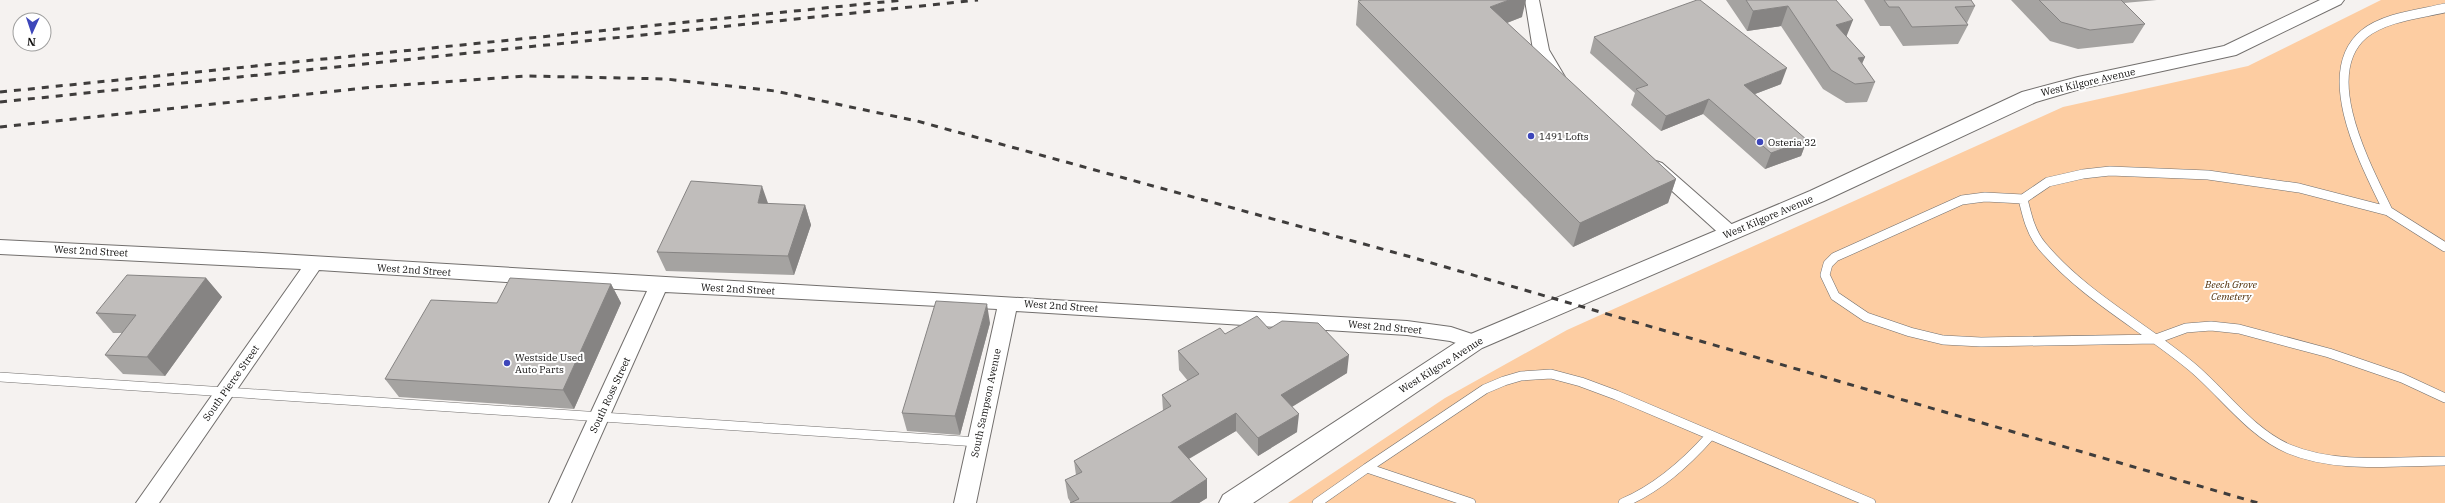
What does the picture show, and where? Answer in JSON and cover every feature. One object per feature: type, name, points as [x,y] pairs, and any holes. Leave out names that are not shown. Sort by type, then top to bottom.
[{"type":"main road","name":"West Kilgore Avenue","points":[[1232,503],[1474,342],[1817,196],[2029,97],[2078,83],[2229,51],[2335,0]]},
{"type":"street","points":[[1532,0],[1540,50],[1549,68],[1567,87]]},
{"type":"street","points":[[1645,156],[1730,233]]},
{"type":"street","name":"West 2nd Street","points":[[0,247],[658,285],[1008,303],[1407,328],[1451,334],[1474,342]]},
{"type":"street","name":"South Pierce Street","points":[[148,503],[314,264]]},
{"type":"street","name":"South Ross Street","points":[[560,503],[600,417],[658,285]]},
{"type":"street","name":"South Sampson Avenue","points":[[965,503],[1008,303]]},
{"type":"lane","points":[[2388,212],[2354,135],[2345,86],[2346,58],[2351,46],[2365,33],[2402,19],[2445,8]]},
{"type":"lane","points":[[2445,247],[2388,212],[2299,188],[2208,175],[2110,171],[2083,174],[2048,182],[2023,198],[1986,197],[1962,200],[1860,244],[1835,257],[1828,264],[1826,275],[1828,285],[1835,296],[1846,305],[1866,317],[1910,332],[1943,340],[1981,342],[2156,339],[2186,328],[2212,326],[2239,329],[2329,352],[2402,378],[2445,398]]},
{"type":"lane","points":[[2023,198],[2031,231],[2060,266],[2084,287],[2156,339],[2193,368],[2257,426],[2287,448],[2304,454],[2343,460],[2445,461]]},
{"type":"lane","points":[[1317,503],[1485,389],[1505,379],[1528,373],[1558,375],[1616,394],[1710,436],[1871,503]]},
{"type":"lane","points":[[0,377],[978,442]]},
{"type":"lane","points":[[1622,503],[1632,500],[1667,478],[1692,457],[1710,436]]},
{"type":"lane","points":[[1367,468],[1470,503]]},
{"type":"green space","name":"Beech Grove Cemetery","points":[[2381,0],[2445,0],[2445,503],[1288,503],[1445,398],[1567,330],[2063,107],[2248,66]]},
{"type":"building","name":"1491 Lofts","points":[[1509,0],[1490,7],[1676,179],[1580,223],[1358,1]]},
{"type":"building","points":[[1700,0],[1787,68],[1744,85],[1807,140],[1771,153],[1709,99],[1666,116],[1636,89],[1648,85],[1594,37]]},
{"type":"building","points":[[1746,0],[1836,0],[1853,20],[1836,25],[1865,57],[1858,58],[1875,82],[1855,84],[1831,70],[1788,6],[1753,11]]},
{"type":"building","points":[[1884,0],[1971,0],[1975,6],[1955,7],[1968,25],[1912,27],[1899,7],[1889,7]]},
{"type":"building","points":[[2039,0],[2121,0],[2145,24],[2090,30],[2061,22]]},
{"type":"building","points":[[691,181],[762,186],[758,203],[805,205],[788,256],[657,252]]},
{"type":"building","points":[[127,275],[206,278],[147,357],[105,355],[136,315],[96,313]]},
{"type":"building","name":"Westside Used Auto Parts","points":[[510,278],[611,284],[563,390],[385,379],[431,300],[497,303]]},
{"type":"building","points":[[936,301],[987,304],[955,416],[902,413]]},
{"type":"building","points":[[1257,316],[1269,329],[1282,321],[1318,323],[1349,355],[1281,395],[1299,414],[1258,438],[1236,413],[1178,447],[1207,479],[1170,503],[1070,503],[1079,499],[1065,480],[1082,472],[1074,461],[1171,406],[1162,395],[1199,374],[1178,351],[1220,328],[1225,334]]},
{"type":"railway","points":[[0,92],[903,0]]},
{"type":"railway","points":[[0,102],[978,0]]},
{"type":"railway","points":[[0,127],[373,87],[527,76],[666,79],[775,91],[917,121],[1411,257],[2258,503]]},
{"type":"place","name":"1491 Lofts","points":[[1531,136]]},
{"type":"place","name":"Osteria 32","points":[[1760,142]]},
{"type":"place","name":"Westside Used Auto Parts","points":[[507,363]]}]
